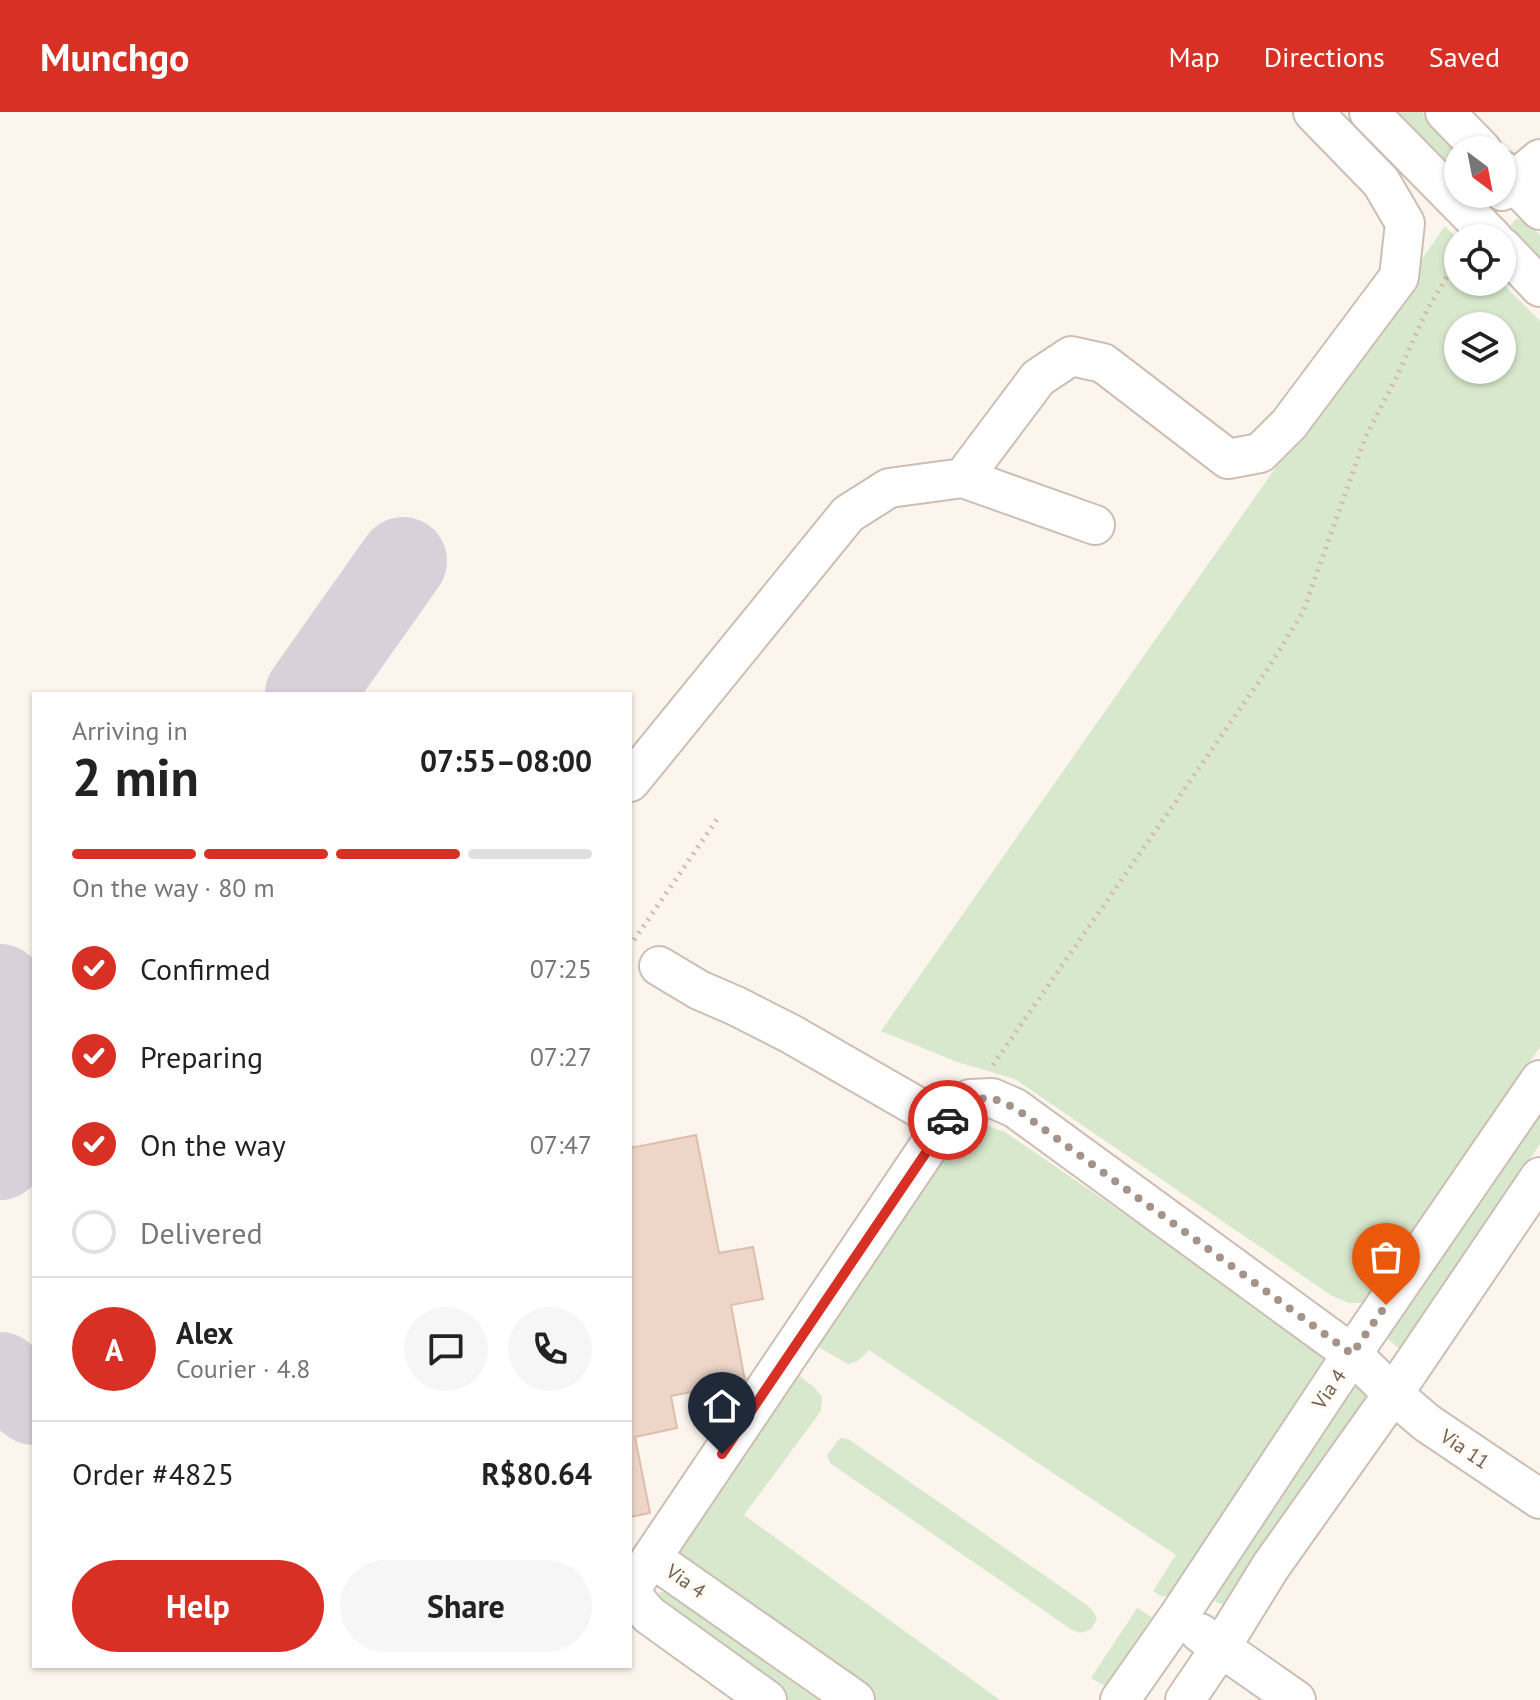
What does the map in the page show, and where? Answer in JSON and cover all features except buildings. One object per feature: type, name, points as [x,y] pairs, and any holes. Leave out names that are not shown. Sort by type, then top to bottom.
[{"type":"street","points":[[963,478],[1038,378],[1071,356],[1103,363],[1228,459],[1260,453],[1289,424],[1399,277],[1405,223],[1381,182],[1313,112]]},
{"type":"street","points":[[1369,112],[1444,161]]},
{"type":"street","points":[[1445,112],[1468,136]]},
{"type":"street","points":[[1516,204],[1540,210]]},
{"type":"street","points":[[1507,208],[1540,287]]},
{"type":"street","points":[[632,780],[848,514],[889,488],[963,478],[1095,525]]},
{"type":"street","points":[[644,956],[699,990],[791,1034],[923,1110],[956,1112]]},
{"type":"street","name":"Via 4","points":[[1120,1700],[1540,1080]]},
{"type":"street","name":"Via 11","points":[[956,1112],[992,1098],[1015,1108],[1352,1354],[1427,1423],[1540,1499]]},
{"type":"street","points":[[652,1558],[956,1112]]},
{"type":"street","points":[[1149,1660],[1191,1698],[1271,1566],[1393,1394],[1540,1177]]},
{"type":"street","name":"Via 4","points":[[767,1700],[649,1615],[635,1599],[634,1584],[652,1558],[855,1700]]},
{"type":"street","points":[[1178,1617],[1221,1647],[1256,1687],[1296,1700]]},
{"type":"path","points":[[956,1112],[1267,670],[1303,612],[1365,438],[1444,281]]},
{"type":"path","points":[[644,956],[720,815]]},
{"type":"green space","points":[[1391,112],[1422,112],[1445,136],[1444,164]]},
{"type":"green space","points":[[1516,219],[1526,220],[1540,235],[1540,263],[1516,239],[1516,224],[1512,224]]},
{"type":"green space","points":[[1444,227],[1444,296],[1515,296],[1540,321],[1540,1047],[1365,1303],[1349,1303],[1332,1296],[1015,1079],[957,1062],[881,1031]]},
{"type":"green space","points":[[1540,1106],[1540,1144],[1405,1344],[1398,1348],[1386,1337]]},
{"type":"green space","points":[[987,1126],[1005,1132],[1308,1340],[1321,1353],[1324,1365],[1171,1594],[1162,1597],[1153,1591],[1176,1555],[869,1350],[858,1361],[848,1364],[815,1345],[954,1138]]},
{"type":"green space","points":[[796,1373],[822,1397],[821,1411],[744,1515],[1000,1700],[875,1700],[673,1553]]},
{"type":"green space","points":[[1359,1378],[1370,1395],[1229,1607],[1216,1602],[1214,1594],[1352,1382]]},
{"type":"green space","points":[[840,1438],[848,1439],[1087,1605],[1097,1619],[1091,1629],[1081,1633],[1072,1630],[830,1463],[827,1455]]},
{"type":"green space","points":[[660,1592],[669,1592],[818,1700],[775,1700],[652,1605]]},
{"type":"green space","points":[[1137,1608],[1152,1617],[1106,1687],[1091,1678]]},
{"type":"taxiway","points":[[310,692],[403,561]]},
{"type":"taxiway","points":[[0,988],[23,1023],[32,1070]]},
{"type":"taxiway","points":[[0,1156],[32,1115]]},
{"type":"taxiway","points":[[0,1376],[32,1400]]},
{"type":"way so far","points":[[948,1120],[970,1099],[992,1098],[1015,1108],[1352,1354],[1386,1305]]},
{"type":"route","points":[[722,1454],[948,1120]]}]
